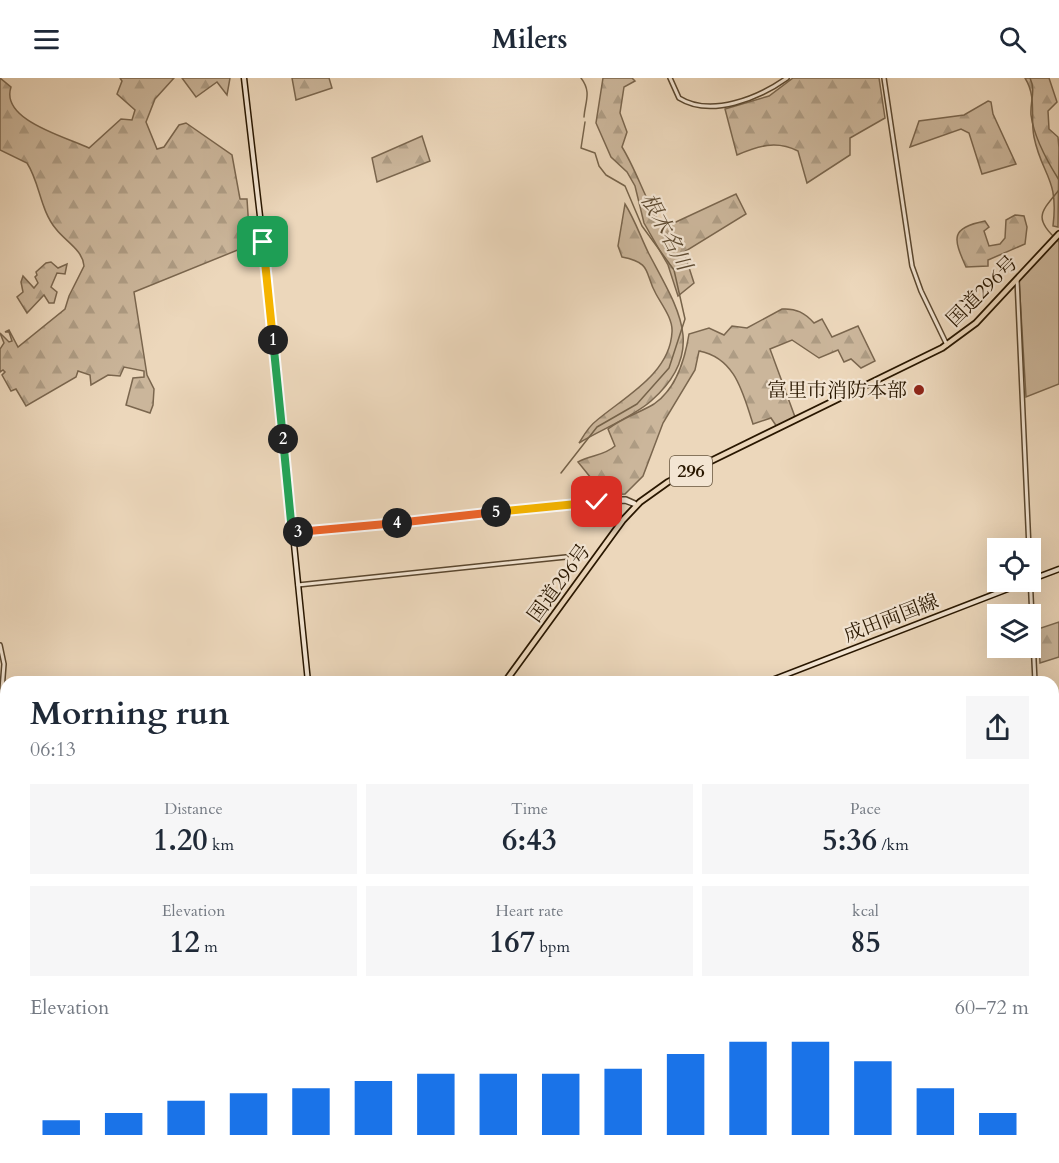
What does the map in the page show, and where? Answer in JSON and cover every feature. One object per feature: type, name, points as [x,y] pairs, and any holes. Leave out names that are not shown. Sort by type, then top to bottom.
[{"type":"highway","name":"国道296号","points":[[508,676],[636,506],[668,482],[947,345],[976,323],[1059,234]]},
{"type":"main road","points":[[244,78],[307,676]]},
{"type":"main road","points":[[1041,576],[1059,569]]},
{"type":"main road","name":"成田両国線","points":[[783,676],[1000,592]]},
{"type":"street","points":[[670,78],[679,98],[708,108],[760,93],[787,78]]},
{"type":"street","points":[[884,78],[912,266],[921,291],[947,345]]},
{"type":"street","points":[[1017,279],[1029,538]]},
{"type":"street","points":[[292,532],[626,499],[636,506]]},
{"type":"street","points":[[298,585],[566,557]]},
{"type":"street","points":[[1031,592],[1035,676]]},
{"type":"street","points":[[0,646],[4,664],[3,676]]},
{"type":"green space","points":[[0,78],[11,87],[10,99],[15,109],[25,118],[51,133],[89,148],[121,119],[132,120],[135,110],[117,94],[122,81],[120,78],[174,78],[155,99],[146,122],[157,149],[164,147],[179,125],[186,123],[232,155],[240,199],[247,199],[250,245],[134,292],[147,375],[154,389],[150,413],[126,405],[133,378],[144,377],[144,371],[124,367],[120,376],[108,375],[91,385],[90,375],[78,371],[76,377],[26,406],[16,389],[11,391],[2,375],[5,372],[3,370],[0,372],[0,349],[4,343],[0,333],[9,342],[12,341],[9,332],[5,332],[9,330],[18,347],[65,309],[84,266],[77,250],[51,222],[27,163],[0,150]]},
{"type":"green space","points":[[182,78],[230,78],[227,95],[217,82],[196,97]]},
{"type":"green space","points":[[292,78],[329,78],[332,88],[296,100]]},
{"type":"green space","points":[[603,78],[632,78],[635,81],[624,87],[620,113],[627,132],[622,147],[663,228],[736,194],[746,214],[684,252],[694,283],[678,296],[668,265],[644,223],[635,186],[627,172],[611,157],[596,123]]},
{"type":"green space","points":[[793,78],[879,78],[885,118],[850,138],[850,155],[807,183],[798,151],[782,146],[767,145],[737,155],[725,109],[769,96]]},
{"type":"green space","points":[[1025,78],[1049,78],[1057,102],[1048,111],[1049,129],[1058,137],[1059,148],[1058,227],[1053,226],[1054,197],[1037,150],[1033,130],[1031,92]]},
{"type":"green space","points":[[988,101],[991,102],[993,114],[1016,164],[982,174],[969,133],[961,129],[910,147],[919,121],[964,115]]},
{"type":"green space","points":[[422,136],[430,161],[377,182],[372,158]]},
{"type":"green space","points":[[625,204],[670,293],[682,329],[683,347],[679,365],[668,383],[651,401],[626,418],[579,443],[593,423],[644,383],[654,372],[669,347],[672,332],[667,312],[652,287],[646,270],[639,262],[622,257],[618,246]]},
{"type":"green space","points":[[1015,215],[1024,216],[1027,227],[1025,244],[988,260],[988,266],[966,267],[957,242],[960,231],[965,227],[985,221],[989,227],[984,231],[989,246],[1000,244],[1005,238],[1006,220]]},
{"type":"green space","points":[[1059,237],[1059,384],[1026,397],[1019,280]]},
{"type":"green space","points":[[51,262],[58,268],[67,264],[65,274],[57,273],[51,287],[57,292],[54,303],[49,303],[44,295],[27,313],[17,297],[23,292],[21,282],[23,276],[34,288],[38,283],[35,277],[36,272],[46,263]]},
{"type":"green space","points":[[782,309],[800,312],[814,323],[822,319],[832,337],[858,326],[875,361],[861,368],[851,359],[844,362],[838,350],[819,358],[792,340],[770,349],[795,417],[777,427],[771,418],[753,424],[741,390],[730,369],[712,355],[699,351],[695,370],[663,423],[643,476],[625,494],[601,495],[595,483],[578,462],[606,452],[615,446],[608,429],[654,404],[669,390],[679,372],[689,334],[709,328],[724,335],[732,326],[747,328]]},
{"type":"green space","points":[[1059,622],[1059,657],[1040,663],[1041,658],[1041,628]]},
{"type":"waterway","name":"根木名川","points":[[581,78],[587,93],[584,117]]},
{"type":"waterway","points":[[1030,78],[1033,92],[1031,115],[1035,132],[1059,180]]},
{"type":"waterway","name":"根木名川","points":[[561,473],[597,427],[637,404],[669,368],[685,319],[674,270],[642,226],[625,186],[606,175],[599,166],[595,153],[581,148],[585,122]]},
{"type":"waterway","points":[[1059,190],[1047,205],[1042,216],[1046,227],[1059,242]]},
{"type":"place","name":"富里市消防本部","points":[[919,390]]},
{"type":"route","points":[[263,242],[292,532],[597,502]]}]
